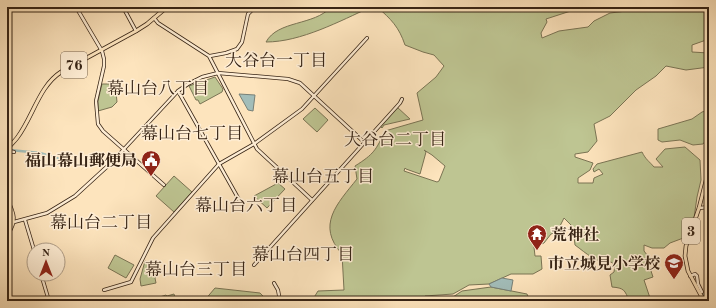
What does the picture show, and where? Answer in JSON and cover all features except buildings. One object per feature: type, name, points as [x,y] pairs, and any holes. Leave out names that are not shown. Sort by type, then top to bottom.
[{"type":"main road","name":"76","points":[[7,150],[18,138],[54,77],[136,31],[167,7]]},
{"type":"main road","name":"3","points":[[704,301],[685,264],[685,253],[709,169]]},
{"type":"main road","points":[[7,199],[13,214],[14,222],[7,235]]},
{"type":"street","points":[[76,7],[101,50],[104,59],[104,66],[96,101],[98,124],[103,131],[164,185]]},
{"type":"street","points":[[123,7],[136,31]]},
{"type":"street","points":[[209,56],[219,55],[236,49],[242,42],[248,14],[255,7]]},
{"type":"street","points":[[154,18],[158,23],[209,56],[260,153],[312,200]]},
{"type":"street","points":[[104,290],[131,282],[153,238],[219,164],[254,144],[302,109],[367,38]]},
{"type":"street","points":[[14,222],[47,213],[75,196],[111,164],[178,91],[202,77],[218,73],[288,79],[300,83],[364,142]]},
{"type":"street","points":[[178,91],[242,205]]},
{"type":"street","points":[[254,265],[402,99]]},
{"type":"street","points":[[7,150],[9,152],[14,152]]},
{"type":"street","points":[[699,208],[709,207]]},
{"type":"street","points":[[25,220],[32,242]]},
{"type":"street","points":[[690,276],[695,274],[697,276],[700,292]]},
{"type":"street","points":[[43,282],[49,301]]},
{"type":"street","points":[[274,283],[278,290],[280,301]]},
{"type":"green space","points":[[331,7],[371,7],[306,35],[279,41],[266,42],[279,30],[315,17],[324,13]]},
{"type":"green space","points":[[377,7],[583,7],[546,19],[547,22],[541,33],[542,38],[559,31],[588,27],[594,21],[610,13],[635,10],[637,7],[647,7],[655,11],[664,7],[709,7],[709,39],[692,45],[692,52],[709,53],[709,67],[686,70],[666,66],[656,76],[636,90],[610,116],[594,124],[597,141],[588,152],[575,154],[575,157],[593,163],[590,170],[578,178],[578,183],[593,183],[594,178],[603,174],[599,169],[594,172],[593,169],[597,164],[642,152],[646,159],[654,167],[663,167],[656,159],[665,149],[685,147],[700,160],[701,180],[694,218],[686,237],[670,243],[664,248],[652,248],[644,245],[644,251],[651,260],[649,265],[653,277],[644,280],[651,301],[629,301],[624,290],[612,287],[610,275],[614,272],[615,265],[611,262],[596,260],[575,245],[573,227],[564,218],[557,232],[551,234],[544,243],[534,247],[535,256],[541,256],[542,269],[533,274],[511,274],[489,284],[469,285],[453,294],[425,296],[431,301],[322,301],[313,299],[318,291],[344,290],[342,254],[334,243],[330,224],[332,215],[337,206],[357,179],[355,166],[374,151],[385,131],[423,120],[417,93],[436,77],[444,66],[434,55],[405,45],[397,28]],"holes":[[[424,150],[445,166],[439,181],[437,182],[404,171],[405,168],[420,174],[426,152]]]},
{"type":"green space","points":[[215,77],[223,89],[222,92],[200,104],[198,100],[196,100],[189,86]]},
{"type":"green space","points":[[102,84],[112,84],[116,92],[117,102],[112,107],[98,111],[98,101]]},
{"type":"green space","points":[[397,107],[410,119],[384,125],[382,128],[380,126]]},
{"type":"green space","points":[[315,108],[328,120],[317,132],[303,119]]},
{"type":"green space","points":[[709,110],[709,136],[703,144],[693,145],[680,140],[662,142],[658,140],[658,129],[692,119],[702,112]]},
{"type":"green space","points":[[174,176],[192,192],[174,212],[156,196]]},
{"type":"green space","points":[[278,183],[285,189],[267,208],[254,196]]},
{"type":"green space","points":[[115,255],[134,265],[126,278],[108,268]]},
{"type":"green space","points":[[145,261],[158,266],[157,276],[155,278],[156,283],[141,286],[140,279]]},
{"type":"green space","points":[[491,287],[527,294],[530,301],[447,301],[462,291]]},
{"type":"green space","points":[[215,288],[260,293],[268,301],[204,301]]},
{"type":"green space","points":[[174,294],[176,301],[147,301],[166,295]]},
{"type":"water","points":[[239,94],[255,95],[253,111],[248,110]]},
{"type":"water","points":[[502,278],[513,280],[511,291],[491,287],[489,284]]},
{"type":"waterway","points":[[10,150],[40,153],[67,161]]},
{"type":"waterway","points":[[703,299],[709,279]]},
{"type":"waterway","points":[[704,295],[709,300]]},
{"type":"place","name":"福山幕山郵便局","points":[[151,177]]},
{"type":"place","name":"荒神社","points":[[537,251]]},
{"type":"place","name":"市立城見小学校","points":[[674,280]]},
{"type":"district","name":"大谷台一丁目","points":[[276,60]]},
{"type":"district","name":"幕山台八丁目","points":[[158,88]]},
{"type":"district","name":"幕山台七丁目","points":[[192,133]]},
{"type":"district","name":"大谷台二丁目","points":[[395,139]]},
{"type":"district","name":"幕山台五丁目","points":[[323,176]]},
{"type":"district","name":"幕山台六丁目","points":[[246,205]]},
{"type":"district","name":"幕山台二丁目","points":[[101,222]]},
{"type":"district","name":"幕山台四丁目","points":[[303,254]]},
{"type":"district","name":"幕山台三丁目","points":[[196,269]]}]
